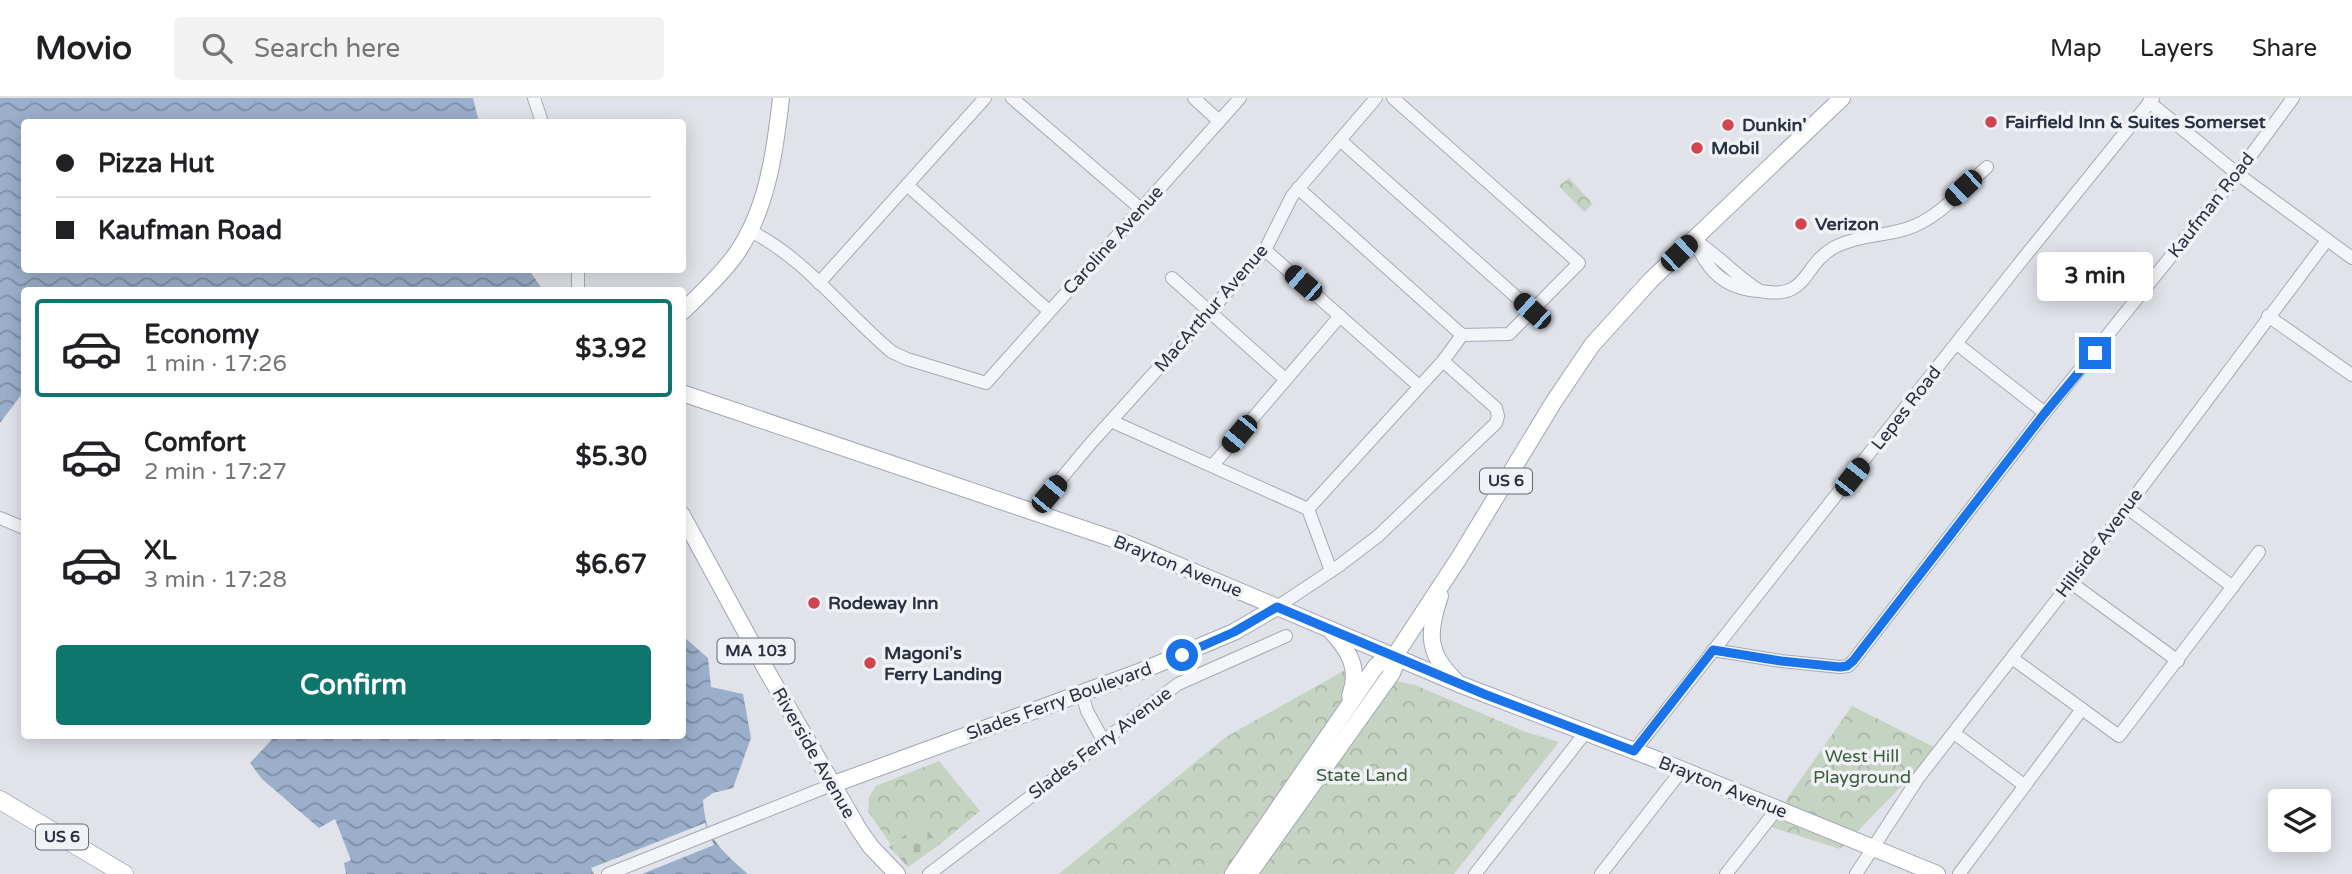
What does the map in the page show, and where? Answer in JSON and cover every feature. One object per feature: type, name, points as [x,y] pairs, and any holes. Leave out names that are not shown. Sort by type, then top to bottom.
[{"type":"highway","name":"US 6","points":[[0,800],[124,874]]},
{"type":"main road","points":[[686,308],[734,256],[750,231],[772,162],[781,98]]},
{"type":"main road","name":"US 6","points":[[1250,874],[1390,677],[1394,669],[1394,657],[1447,578],[1582,359],[1623,309],[1842,98]]},
{"type":"main road","points":[[686,300],[709,285]]},
{"type":"main road","name":"Brayton Avenue","points":[[686,394],[1128,544],[1459,684],[1682,770],[1937,874]]},
{"type":"main road","name":"Riverside Avenue","points":[[686,522],[768,673],[871,847],[897,874]]},
{"type":"main road","points":[[1447,578],[1433,620],[1432,641],[1437,659],[1459,684]]},
{"type":"main road","name":"Slades Ferry Boulevard","points":[[834,784],[1182,655],[1234,632],[1277,607]]},
{"type":"main road","points":[[1331,630],[1350,654],[1355,669],[1352,691],[1341,716]]},
{"type":"main road","name":"US 6","points":[[1233,874],[1376,666],[1394,657]]},
{"type":"street","points":[[534,98],[541,119]]},
{"type":"street","points":[[750,231],[765,238],[819,283],[985,98]]},
{"type":"street","points":[[1012,98],[1141,209]]},
{"type":"street","points":[[1194,98],[1220,121]]},
{"type":"street","name":"Caroline Avenue","points":[[819,283],[892,352],[986,383],[1240,98]]},
{"type":"street","name":"MacArthur Avenue","points":[[1034,511],[1265,250],[1298,188],[1376,98]]},
{"type":"street","points":[[1298,188],[1462,335],[1509,334],[1579,263],[1393,98]]},
{"type":"street","name":"Kaufman Road","points":[[1713,650],[1781,661],[1847,666],[2237,173],[2293,98]]},
{"type":"street","points":[[2151,100],[2237,173],[2352,258]]},
{"type":"street","name":"Lepes Road","points":[[1634,751],[2151,100]]},
{"type":"street","points":[[1340,140],[1532,311]]},
{"type":"street","points":[[1694,240],[1712,250],[1743,280],[1760,291],[1789,291],[1800,283],[1831,249],[1922,223],[1938,213],[1987,167]]},
{"type":"street","points":[[908,185],[1049,311]]},
{"type":"street","name":"Hillside Avenue","points":[[1856,874],[1919,777],[2070,582],[2327,240]]},
{"type":"street","points":[[1265,250],[1419,386]]},
{"type":"street","points":[[1172,278],[1285,379]]},
{"type":"street","points":[[1213,466],[1340,316]]},
{"type":"street","points":[[2269,316],[2352,375]]},
{"type":"street","points":[[1308,509],[1443,361],[1462,335]]},
{"type":"street","points":[[1957,344],[2045,413]]},
{"type":"street","name":"Slades Ferry Boulevard","points":[[1277,607],[1331,571],[1394,521],[1495,425],[1498,414],[1495,406],[1443,361]]},
{"type":"street","points":[[1111,421],[1308,509],[1331,571]]},
{"type":"street","points":[[2126,507],[2233,587]]},
{"type":"street","points":[[0,518],[21,527]]},
{"type":"street","points":[[2012,658],[2119,736],[2259,552]]},
{"type":"street","points":[[2070,582],[2178,661]]},
{"type":"street","name":"Slades Ferry Avenue","points":[[929,874],[1178,684],[1286,636]]},
{"type":"street","points":[[1082,694],[1087,711],[1103,740]]},
{"type":"street","points":[[1959,874],[2082,709]]},
{"type":"street","points":[[1475,874],[1586,733]]},
{"type":"street","points":[[1954,733],[2024,785]]},
{"type":"street","points":[[1601,874],[1682,770]]},
{"type":"street","points":[[608,874],[834,784]]},
{"type":"street","points":[[1726,874],[1777,809]]},
{"type":"green space","points":[[1569,178],[1593,204],[1584,212],[1559,186]]},
{"type":"green space","name":"State Land","points":[[1345,670],[1415,685],[1523,731],[1559,742],[1454,874],[1059,874],[1226,737]]},
{"type":"green space","name":"West Hill Playground","points":[[1852,706],[1938,749],[1840,849],[1768,826]]},
{"type":"green space","points":[[939,761],[980,811],[939,845],[922,822],[891,845],[868,811],[869,797],[876,786]]},
{"type":"green space","points":[[922,822],[939,845],[908,867],[889,847]]},
{"type":"water","points":[[0,98],[473,98],[478,119],[21,119],[21,273],[531,273],[541,287],[21,287],[21,395],[0,423]]},
{"type":"water","points":[[686,639],[708,658],[711,687],[743,694],[751,738],[733,788],[713,793],[703,800],[711,834],[730,858],[748,874],[346,874],[344,863],[351,860],[335,819],[319,828],[262,779],[250,763],[272,739],[686,739]]},
{"type":"pier","points":[[705,823],[714,845],[642,874],[594,874],[591,868]]},
{"type":"place","name":"Fairfield Inn & Suites Somerset","points":[[1991,122]]},
{"type":"place","name":"Dunkin'","points":[[1728,125]]},
{"type":"place","name":"Mobil","points":[[1697,148]]},
{"type":"place","name":"Verizon","points":[[1801,224]]},
{"type":"place","name":"Rodeway Inn","points":[[814,603]]},
{"type":"place","name":"Magoni's Ferry Landing","points":[[870,663]]},
{"type":"route","points":[[1182,655],[1234,632],[1277,607],[1484,694],[1634,751],[1713,650],[1840,667],[1853,661],[2044,414],[2095,353]]}]
